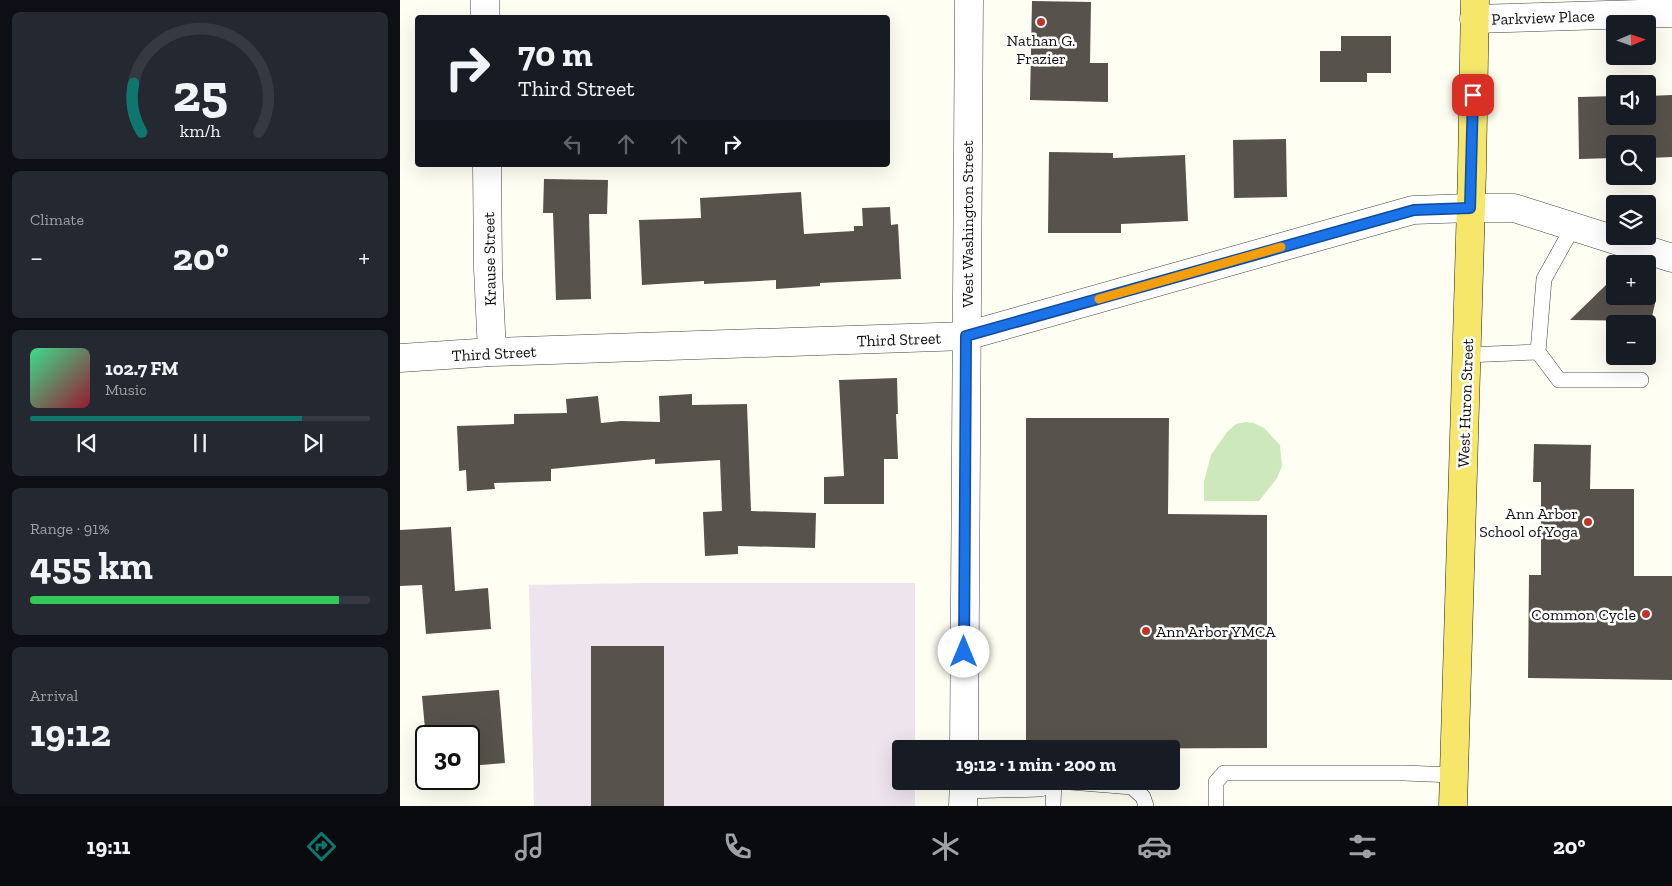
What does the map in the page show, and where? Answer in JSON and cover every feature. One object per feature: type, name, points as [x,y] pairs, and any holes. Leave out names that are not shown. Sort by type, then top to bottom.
[{"type":"main road","name":"West Huron Street","points":[[1453,806],[1474,9]]},
{"type":"street","points":[[485,0],[485,15]]},
{"type":"street","name":"West Washington Street","points":[[964,740],[969,0]]},
{"type":"street","name":"Parkview Place","points":[[1474,9],[1672,13]]},
{"type":"street","name":"Krause Street","points":[[487,167],[488,268],[492,352]]},
{"type":"street","name":"Third Street","points":[[400,358],[492,352],[966,336],[1414,210],[1514,208],[1672,258]]},
{"type":"lane","points":[[1573,227],[1544,279],[1538,352],[1559,380],[1641,380]]},
{"type":"lane","points":[[1466,355],[1538,352]]},
{"type":"lane","points":[[1216,806],[1216,782],[1224,774],[1453,774]]},
{"type":"lane","points":[[963,793],[1022,790]]},
{"type":"lane","points":[[1053,806],[1054,790]]},
{"type":"lane","points":[[1135,790],[1143,797],[1146,806]]},
{"type":"shaded area","points":[[915,583],[915,740],[892,740],[892,790],[915,790],[915,806],[534,806],[529,585]]},
{"type":"green space","points":[[1254,423],[1264,428],[1280,445],[1282,466],[1277,478],[1259,501],[1204,501],[1204,481],[1211,455],[1227,432],[1236,424]]},
{"type":"building","points":[[1032,1],[1091,2],[1090,63],[1108,63],[1108,102],[1030,100]]},
{"type":"building","points":[[1341,36],[1391,36],[1391,73],[1367,73],[1367,82],[1320,82],[1320,51],[1341,51]]},
{"type":"building","points":[[1672,95],[1672,157],[1656,158],[1656,135],[1606,135],[1606,158],[1579,159],[1578,97],[1606,96],[1606,125],[1656,125],[1656,96]]},
{"type":"building","points":[[1286,139],[1287,197],[1234,198],[1233,140]]},
{"type":"building","points":[[1049,152],[1113,153],[1113,158],[1185,155],[1188,221],[1121,224],[1121,233],[1048,233]]},
{"type":"building","points":[[544,179],[608,180],[607,214],[589,214],[591,299],[556,300],[553,213],[543,213]]},
{"type":"building","points":[[801,192],[804,234],[854,231],[854,226],[863,226],[862,208],[890,207],[891,225],[898,224],[901,279],[820,283],[820,286],[776,289],[776,280],[704,284],[704,281],[642,285],[639,220],[701,218],[700,198]]},
{"type":"building","points":[[1606,285],[1606,305],[1655,305],[1652,315],[1606,315],[1606,320],[1570,320]]},
{"type":"building","points":[[897,378],[898,459],[884,459],[884,504],[824,504],[824,477],[844,476],[839,380]]},
{"type":"building","points":[[692,394],[692,405],[747,404],[751,511],[816,513],[815,548],[738,546],[738,554],[705,556],[703,512],[722,511],[720,460],[655,464],[655,459],[551,469],[551,481],[494,483],[495,489],[467,491],[466,470],[459,471],[457,426],[514,424],[514,414],[567,413],[566,399],[598,396],[601,423],[621,421],[660,422],[659,396]]},
{"type":"building","name":"Ann Arbor YMCA","points":[[1026,418],[1169,418],[1168,514],[1267,515],[1267,748],[1180,748],[1180,740],[1026,740]]},
{"type":"building","points":[[1534,444],[1591,445],[1590,489],[1634,489],[1634,576],[1672,576],[1672,680],[1528,678],[1529,575],[1541,575],[1541,482],[1533,482]]},
{"type":"building","points":[[451,527],[455,591],[488,588],[491,629],[426,634],[422,585],[400,586],[400,530]]},
{"type":"building","points":[[591,646],[664,646],[664,806],[591,806]]},
{"type":"building","points":[[499,690],[505,763],[480,765],[480,725],[425,725],[422,696]]},
{"type":"slow traffic","points":[[1099,299],[1281,247]]},
{"type":"place","name":"Nathan G. Frazier","points":[[1041,22]]},
{"type":"place","name":"Ann Arbor School of Yoga","points":[[1588,522]]},
{"type":"place","name":"Common Cycle","points":[[1646,614]]},
{"type":"place","name":"Ann Arbor YMCA","points":[[1146,631]]},
{"type":"route","points":[[964,652],[966,336],[1414,210],[1470,208],[1473,95]]}]
